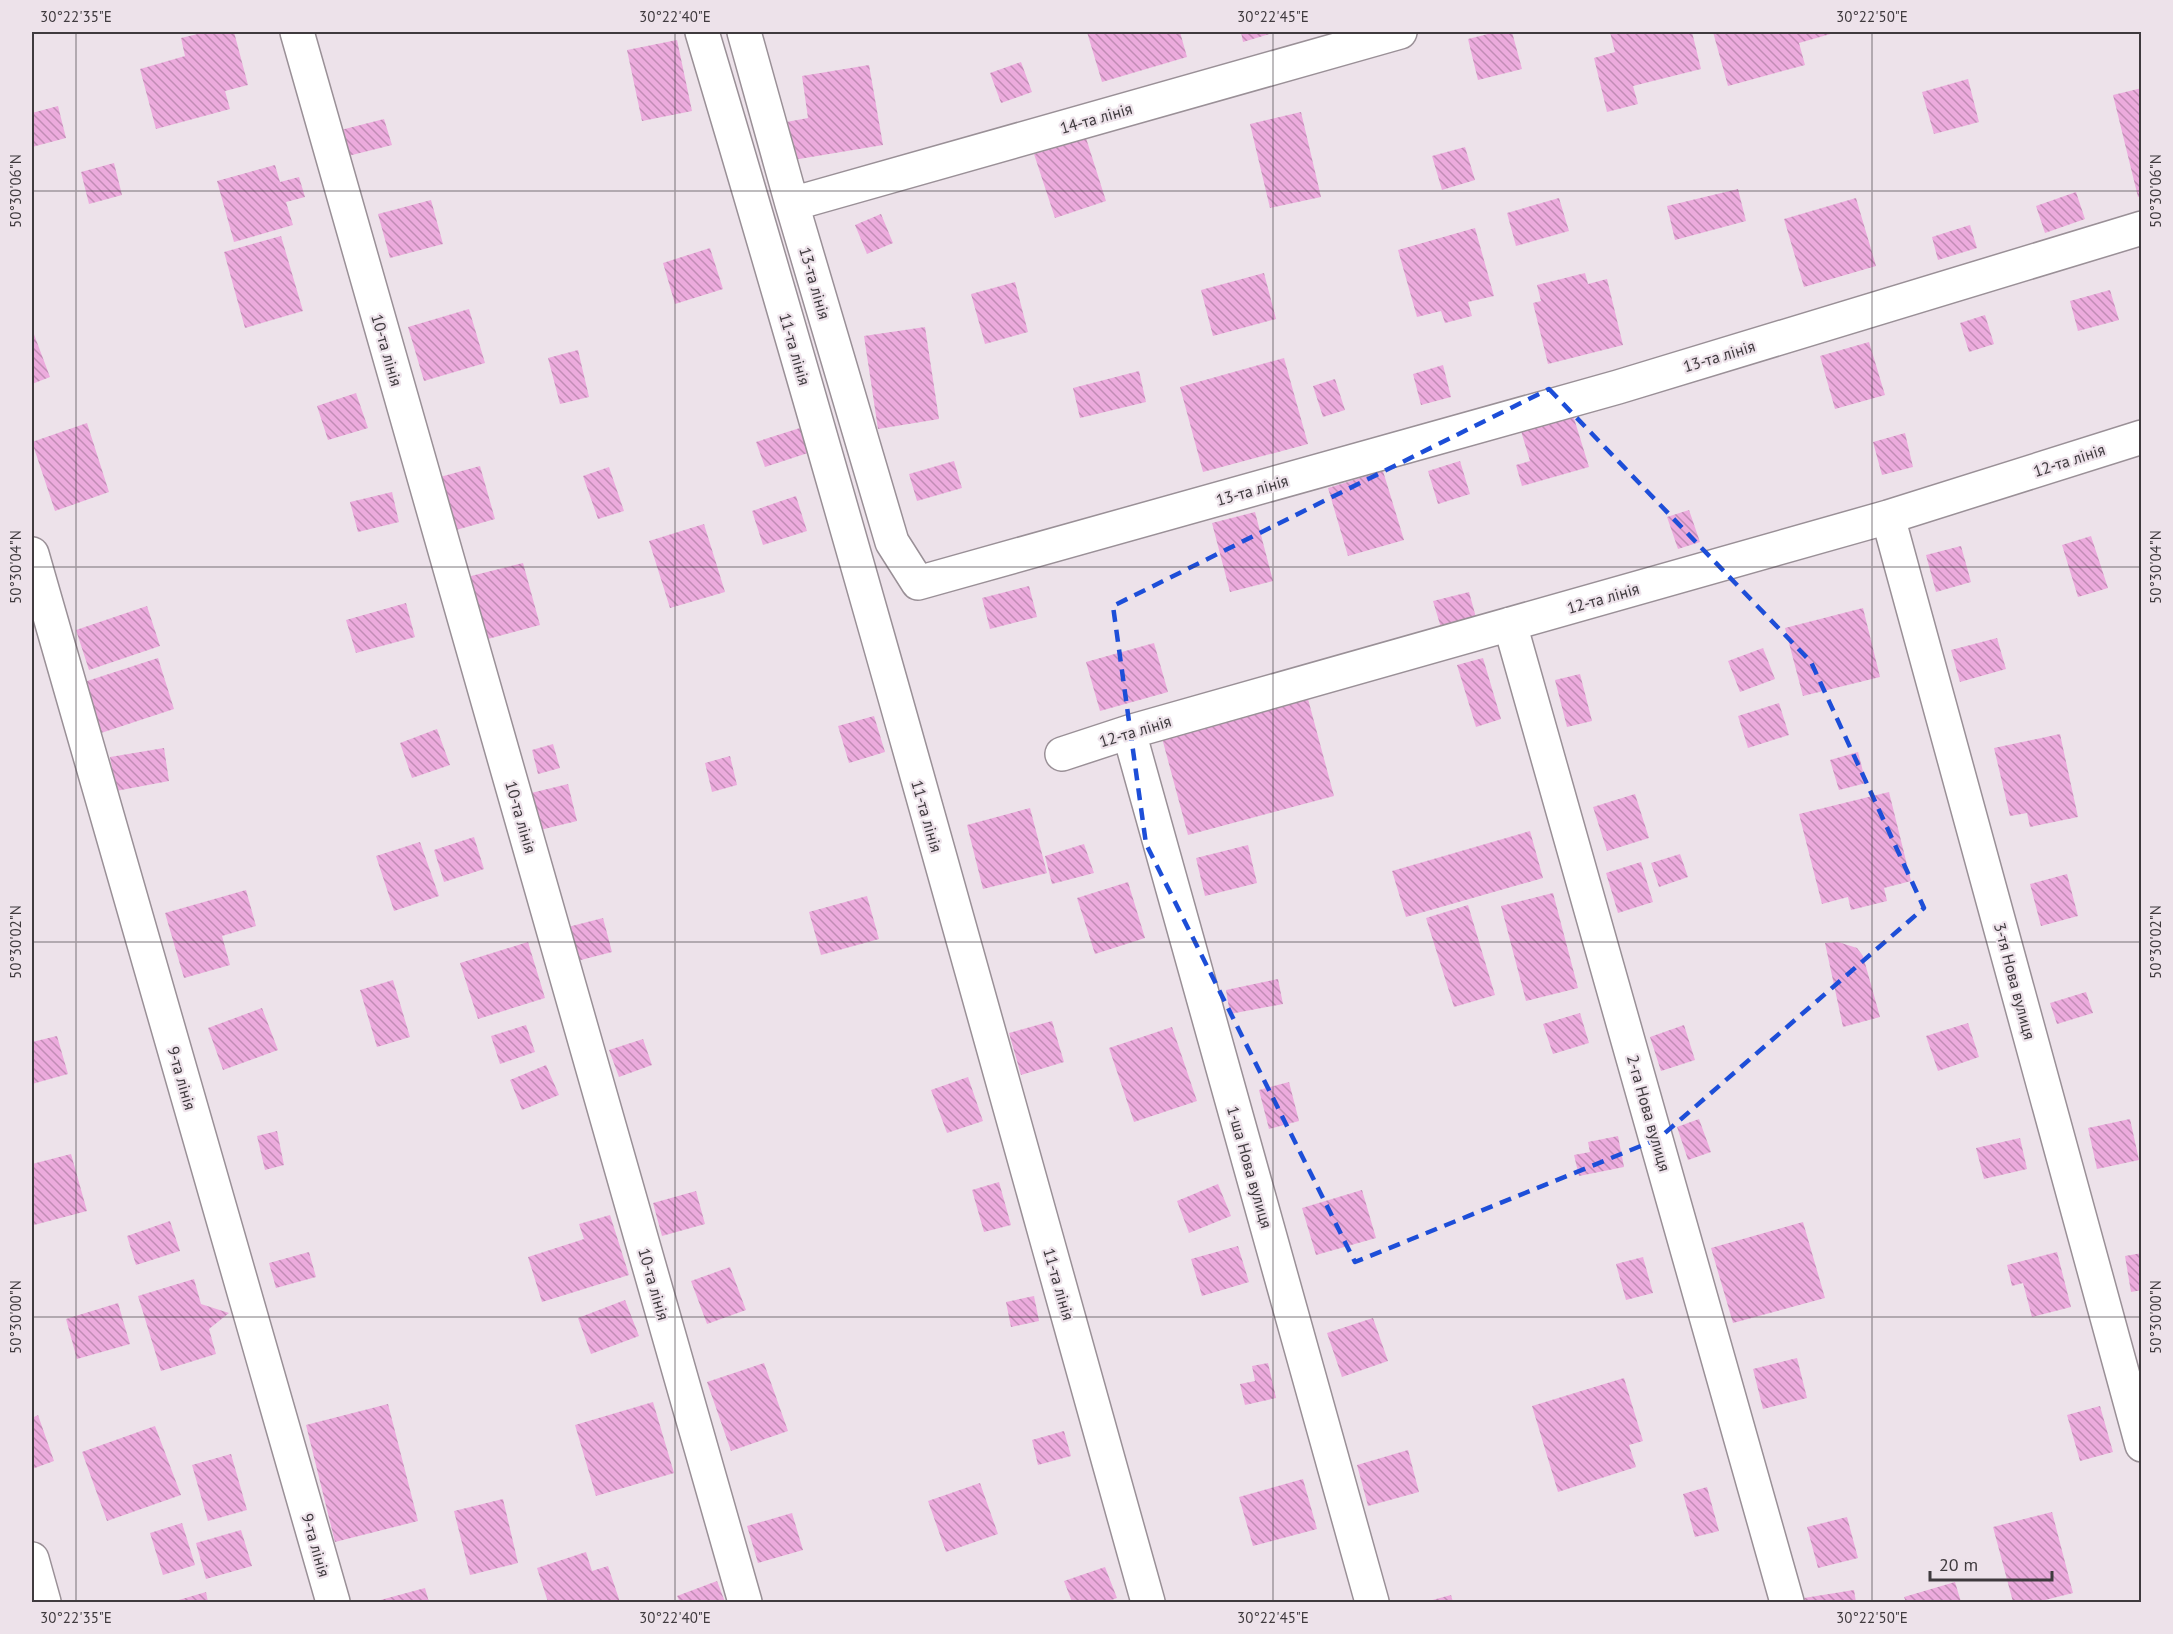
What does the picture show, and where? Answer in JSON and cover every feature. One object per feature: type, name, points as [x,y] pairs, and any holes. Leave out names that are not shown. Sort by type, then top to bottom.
[{"type":"street","name":"10-та лінія","points":[[297,32],[745,1602]]},
{"type":"street","name":"11-та лінія","points":[[702,32],[757,214],[867,600],[1148,1602]]},
{"type":"street","name":"13-та лінія","points":[[744,32],[792,204],[892,542],[918,584],[1618,387],[2142,228]]},
{"type":"street","name":"14-та лінія","points":[[792,204],[1400,32]]},
{"type":"street","name":"12-та лінія","points":[[1062,754],[1129,732],[1888,517],[2142,437]]},
{"type":"street","name":"3-тя Нова вулиця","points":[[1888,517],[2142,1445]]},
{"type":"street","name":"9-та лінія","points":[[32,554],[333,1602]]},
{"type":"street","name":"2-га Нова вулиця","points":[[1510,624],[1787,1602]]},
{"type":"street","name":"1-ша Нова вулиця","points":[[1129,732],[1372,1602]]},
{"type":"street","points":[[32,1559],[44,1602]]},
{"type":"highlighted area","points":[[1549,389],[1811,662],[1924,908],[1658,1139],[1355,1262],[1146,844],[1113,606]]},
{"type":"building","points":[[206,32],[234,32],[248,85],[225,91],[230,109],[156,129],[140,69],[185,56],[181,38]]},
{"type":"building","points":[[1087,32],[1180,32],[1187,57],[1102,82]]},
{"type":"building","points":[[1241,32],[1276,32],[1243,42]]},
{"type":"building","points":[[1496,32],[1512,32],[1522,69],[1478,80],[1468,39]]},
{"type":"building","points":[[1610,32],[1692,32],[1701,69],[1633,86],[1638,104],[1607,112],[1594,58],[1615,52]]},
{"type":"building","points":[[1713,32],[1834,33],[1799,43],[1805,65],[1728,86]]},
{"type":"building","points":[[677,40],[692,111],[642,121],[627,50]]},
{"type":"building","points":[[1021,62],[1032,92],[1001,103],[990,73]]},
{"type":"building","points":[[869,65],[883,145],[787,161],[781,123],[808,118],[802,76]]},
{"type":"building","points":[[1968,79],[1979,122],[1934,134],[1922,92]]},
{"type":"building","points":[[2142,88],[2142,196],[2138,197],[2113,95]]},
{"type":"building","points":[[58,106],[66,138],[32,147],[32,113]]},
{"type":"building","points":[[1301,112],[1321,197],[1270,208],[1250,124]]},
{"type":"building","points":[[384,119],[392,145],[344,157],[337,131]]},
{"type":"building","points":[[1086,138],[1106,201],[1055,218],[1034,154]]},
{"type":"building","points":[[1465,147],[1475,180],[1442,190],[1432,156]]},
{"type":"building","points":[[114,163],[122,195],[89,204],[81,172]]},
{"type":"building","points":[[275,165],[280,182],[299,177],[305,197],[286,202],[293,225],[234,242],[217,181]]},
{"type":"building","points":[[1738,189],[1746,221],[1675,240],[1667,206]]},
{"type":"building","points":[[2076,192],[2085,219],[2045,233],[2036,206]]},
{"type":"building","points":[[1559,198],[1569,231],[1516,246],[1507,213]]},
{"type":"building","points":[[1856,198],[1876,266],[1804,287],[1784,219]]},
{"type":"building","points":[[431,200],[443,244],[390,258],[378,214]]},
{"type":"building","points":[[881,214],[893,243],[867,254],[855,225]]},
{"type":"building","points":[[1970,225],[1977,248],[1938,260],[1932,237]]},
{"type":"building","points":[[1475,228],[1494,296],[1468,302],[1472,316],[1445,323],[1441,311],[1417,317],[1398,250]]},
{"type":"building","points":[[281,236],[303,311],[245,328],[224,252]]},
{"type":"building","points":[[710,248],[723,289],[675,304],[663,263]]},
{"type":"building","points":[[1264,273],[1276,319],[1213,336],[1201,290]]},
{"type":"building","points":[[1585,273],[1588,284],[1607,279],[1623,345],[1548,364],[1533,303],[1541,301],[1537,285]]},
{"type":"building","points":[[1015,282],[1028,332],[985,344],[971,294]]},
{"type":"building","points":[[2110,290],[2119,320],[2078,331],[2070,301]]},
{"type":"building","points":[[469,309],[485,363],[424,381],[408,327]]},
{"type":"building","points":[[1985,315],[1994,344],[1969,352],[1960,323]]},
{"type":"building","points":[[925,327],[939,419],[878,429],[864,336]]},
{"type":"building","points":[[32,329],[50,377],[32,384]]},
{"type":"building","points":[[1869,342],[1885,395],[1835,409],[1820,356]]},
{"type":"building","points":[[578,350],[589,397],[560,404],[548,358]]},
{"type":"building","points":[[1284,358],[1308,444],[1203,472],[1180,387]]},
{"type":"building","points":[[1443,365],[1451,397],[1421,405],[1413,374]]},
{"type":"building","points":[[1139,371],[1146,402],[1080,418],[1073,388]]},
{"type":"building","points":[[1335,379],[1345,410],[1323,417],[1313,386]]},
{"type":"building","points":[[356,393],[368,428],[328,440],[317,406]]},
{"type":"building","points":[[1573,415],[1589,467],[1522,486],[1516,465],[1530,461],[1521,431]]},
{"type":"building","points":[[87,423],[109,492],[55,511],[32,442]]},
{"type":"building","points":[[803,427],[811,452],[765,467],[756,442]]},
{"type":"building","points":[[1905,433],[1913,467],[1882,475],[1873,442]]},
{"type":"building","points":[[954,461],[962,488],[917,501],[909,474]]},
{"type":"building","points":[[1460,461],[1470,494],[1438,504],[1428,471]]},
{"type":"building","points":[[480,466],[495,519],[456,530],[440,477]]},
{"type":"building","points":[[609,467],[624,511],[598,519],[583,476]]},
{"type":"building","points":[[1383,471],[1404,540],[1348,556],[1328,488]]},
{"type":"building","points":[[392,492],[399,522],[358,532],[350,502]]},
{"type":"building","points":[[796,496],[807,531],[763,545],[752,511]]},
{"type":"building","points":[[1689,510],[1700,542],[1678,549],[1667,517]]},
{"type":"building","points":[[1255,512],[1273,581],[1230,592],[1212,523]]},
{"type":"building","points":[[704,524],[725,592],[670,608],[649,541]]},
{"type":"building","points":[[2091,536],[2108,588],[2078,597],[2062,545]]},
{"type":"building","points":[[1961,546],[1971,582],[1936,592],[1926,555]]},
{"type":"building","points":[[523,563],[540,625],[484,640],[467,577]]},
{"type":"building","points":[[1029,586],[1037,617],[990,629],[982,598]]},
{"type":"building","points":[[1469,592],[1477,621],[1442,631],[1433,601]]},
{"type":"building","points":[[406,603],[415,637],[356,653],[346,620]]},
{"type":"building","points":[[147,606],[160,646],[89,670],[76,630]]},
{"type":"building","points":[[1863,608],[1880,677],[1803,696],[1785,628]]},
{"type":"building","points":[[1997,638],[2006,669],[1960,682],[1951,650]]},
{"type":"building","points":[[1154,643],[1168,692],[1100,711],[1086,662]]},
{"type":"building","points":[[1763,648],[1775,679],[1740,692],[1728,661]]},
{"type":"building","points":[[158,658],[174,709],[101,733],[84,682]]},
{"type":"building","points":[[1483,658],[1501,719],[1476,727],[1457,665]]},
{"type":"building","points":[[1580,674],[1592,721],[1567,727],[1555,680]]},
{"type":"building","points":[[1308,699],[1334,796],[1188,835],[1162,738]]},
{"type":"building","points":[[1779,703],[1789,735],[1748,748],[1738,716]]},
{"type":"building","points":[[874,716],[885,752],[849,763],[838,726]]},
{"type":"building","points":[[437,729],[450,765],[412,778],[400,743]]},
{"type":"building","points":[[2060,734],[2078,817],[2030,827],[2027,813],[2010,816],[1994,748]]},
{"type":"building","points":[[553,744],[560,768],[538,774],[532,750]]},
{"type":"building","points":[[164,748],[169,781],[116,791],[110,757]]},
{"type":"building","points":[[1858,752],[1866,783],[1839,790],[1830,760]]},
{"type":"building","points":[[730,756],[737,785],[712,792],[705,763]]},
{"type":"building","points":[[568,784],[577,821],[536,831],[527,794]]},
{"type":"building","points":[[1889,792],[1911,881],[1884,888],[1887,901],[1851,910],[1848,897],[1822,904],[1799,814]]},
{"type":"building","points":[[1635,794],[1649,838],[1607,851],[1593,807]]},
{"type":"building","points":[[1030,808],[1047,873],[983,889],[967,825]]},
{"type":"building","points":[[1530,831],[1543,878],[1406,917],[1392,871]]},
{"type":"building","points":[[474,837],[484,869],[444,882],[434,850]]},
{"type":"building","points":[[420,842],[439,896],[394,911],[376,856]]},
{"type":"building","points":[[1084,844],[1094,873],[1052,884],[1045,856]]},
{"type":"building","points":[[1248,845],[1257,883],[1205,896],[1196,858]]},
{"type":"building","points":[[1680,854],[1688,877],[1659,887],[1651,863]]},
{"type":"building","points":[[1641,862],[1653,902],[1618,913],[1606,873]]},
{"type":"building","points":[[2067,874],[2078,916],[2041,926],[2030,884]]},
{"type":"building","points":[[1128,882],[1145,938],[1095,954],[1077,898]]},
{"type":"building","points":[[246,890],[256,926],[222,936],[230,965],[184,978],[165,913]]},
{"type":"building","points":[[1553,893],[1578,988],[1526,1001],[1501,906]]},
{"type":"building","points":[[867,896],[879,939],[821,955],[809,912]]},
{"type":"building","points":[[1468,905],[1495,995],[1454,1007],[1426,918]]},
{"type":"building","points":[[603,918],[612,952],[577,961],[568,927]]},
{"type":"building","points":[[528,942],[545,998],[478,1019],[460,963]]},
{"type":"building","points":[[1838,942],[1857,948],[1863,956],[1880,1017],[1843,1027],[1825,943]]},
{"type":"building","points":[[1278,979],[1283,1004],[1230,1014],[1226,990]]},
{"type":"building","points":[[393,980],[410,1037],[377,1047],[360,990]]},
{"type":"building","points":[[2086,992],[2093,1013],[2057,1024],[2050,1003]]},
{"type":"building","points":[[262,1008],[278,1050],[223,1070],[208,1028]]},
{"type":"building","points":[[1580,1013],[1589,1043],[1553,1054],[1543,1024]]},
{"type":"building","points":[[1052,1021],[1064,1062],[1021,1075],[1009,1033]]},
{"type":"building","points":[[1968,1023],[1979,1057],[1938,1071],[1926,1036]]},
{"type":"building","points":[[526,1025],[535,1052],[500,1064],[491,1036]]},
{"type":"building","points":[[1684,1025],[1695,1060],[1661,1071],[1650,1037]]},
{"type":"building","points":[[1172,1027],[1197,1101],[1134,1122],[1109,1048]]},
{"type":"building","points":[[57,1036],[68,1074],[32,1084],[32,1042]]},
{"type":"building","points":[[643,1039],[652,1065],[619,1077],[609,1050]]},
{"type":"building","points":[[546,1065],[559,1095],[522,1110],[510,1080]]},
{"type":"building","points":[[968,1077],[983,1121],[947,1133],[931,1090]]},
{"type":"building","points":[[1289,1082],[1299,1121],[1269,1129],[1259,1090]]},
{"type":"building","points":[[1699,1119],[1711,1152],[1688,1160],[1677,1127]]},
{"type":"building","points":[[2130,1119],[2139,1160],[2097,1169],[2088,1128]]},
{"type":"building","points":[[277,1131],[284,1165],[265,1170],[257,1136]]},
{"type":"building","points":[[1618,1136],[1624,1167],[1579,1176],[1574,1155],[1590,1152],[1588,1142]]},
{"type":"building","points":[[2020,1138],[2027,1169],[1984,1179],[1976,1148]]},
{"type":"building","points":[[71,1154],[87,1211],[34,1225],[32,1164]]},
{"type":"building","points":[[999,1182],[1011,1225],[984,1232],[972,1190]]},
{"type":"building","points":[[1218,1184],[1231,1216],[1189,1233],[1177,1201]]},
{"type":"building","points":[[1362,1190],[1376,1238],[1316,1255],[1302,1208]]},
{"type":"building","points":[[696,1191],[705,1224],[662,1236],[653,1203]]},
{"type":"building","points":[[610,1215],[629,1275],[542,1302],[528,1257],[584,1239],[579,1224]]},
{"type":"building","points":[[170,1221],[180,1251],[136,1265],[127,1236]]},
{"type":"building","points":[[1803,1222],[1825,1298],[1733,1323],[1711,1248]]},
{"type":"building","points":[[1238,1246],[1249,1282],[1202,1296],[1191,1259]]},
{"type":"building","points":[[309,1252],[316,1277],[276,1288],[269,1263]]},
{"type":"building","points":[[2057,1252],[2071,1307],[2032,1317],[2023,1283],[2012,1286],[2007,1265]]},
{"type":"building","points":[[2142,1253],[2142,1290],[2131,1292],[2125,1256]]},
{"type":"building","points":[[1643,1257],[1653,1293],[1626,1300],[1616,1264]]},
{"type":"building","points":[[730,1267],[746,1310],[707,1324],[691,1281]]},
{"type":"building","points":[[194,1279],[201,1304],[229,1313],[209,1329],[216,1354],[161,1371],[138,1296]]},
{"type":"building","points":[[1034,1296],[1039,1321],[1011,1327],[1006,1302]]},
{"type":"building","points":[[625,1300],[639,1336],[591,1354],[578,1318]]},
{"type":"building","points":[[118,1303],[130,1344],[77,1359],[66,1319]]},
{"type":"building","points":[[1373,1318],[1388,1361],[1342,1377],[1327,1333]]},
{"type":"building","points":[[1797,1358],[1807,1398],[1763,1409],[1753,1369]]},
{"type":"building","points":[[764,1363],[788,1431],[731,1451],[707,1382]]},
{"type":"building","points":[[1268,1363],[1276,1398],[1245,1405],[1240,1384],[1255,1381],[1252,1366]]},
{"type":"building","points":[[1624,1378],[1643,1441],[1629,1445],[1636,1467],[1558,1492],[1532,1406]]},
{"type":"building","points":[[653,1402],[674,1473],[596,1496],[575,1425]]},
{"type":"building","points":[[388,1404],[418,1521],[335,1542],[306,1425]]},
{"type":"building","points":[[2100,1406],[2113,1452],[2080,1461],[2067,1415]]},
{"type":"building","points":[[38,1415],[54,1461],[32,1469],[32,1418]]},
{"type":"building","points":[[155,1426],[181,1495],[107,1521],[82,1452]]},
{"type":"building","points":[[1064,1431],[1071,1456],[1038,1465],[1032,1440]]},
{"type":"building","points":[[1408,1450],[1419,1492],[1368,1506],[1357,1465]]},
{"type":"building","points":[[231,1454],[247,1510],[208,1521],[192,1465]]},
{"type":"building","points":[[1303,1479],[1317,1529],[1253,1546],[1239,1497]]},
{"type":"building","points":[[980,1483],[998,1534],[946,1552],[928,1501]]},
{"type":"building","points":[[1707,1487],[1719,1531],[1695,1537],[1683,1494]]},
{"type":"building","points":[[503,1499],[518,1563],[470,1575],[454,1511]]},
{"type":"building","points":[[2052,1512],[2073,1593],[2037,1602],[2013,1602],[1993,1527]]},
{"type":"building","points":[[792,1513],[803,1550],[758,1563],[747,1526]]},
{"type":"building","points":[[1847,1517],[1858,1558],[1818,1568],[1807,1527]]},
{"type":"building","points":[[182,1523],[195,1565],[163,1575],[150,1533]]},
{"type":"building","points":[[241,1530],[252,1566],[206,1579],[196,1543]]},
{"type":"building","points":[[586,1552],[592,1571],[608,1566],[620,1602],[548,1602],[537,1568]]},
{"type":"building","points":[[1105,1567],[1117,1598],[1106,1602],[1072,1602],[1064,1581]]},
{"type":"building","points":[[717,1581],[725,1602],[680,1602],[677,1596]]},
{"type":"building","points":[[1955,1582],[1961,1602],[1906,1602],[1904,1597]]},
{"type":"building","points":[[425,1588],[429,1602],[373,1602]]},
{"type":"building","points":[[1854,1590],[1856,1602],[1805,1602],[1804,1598]]},
{"type":"building","points":[[206,1592],[208,1602],[172,1602]]},
{"type":"building","points":[[1451,1595],[1453,1602],[1425,1602]]}]
